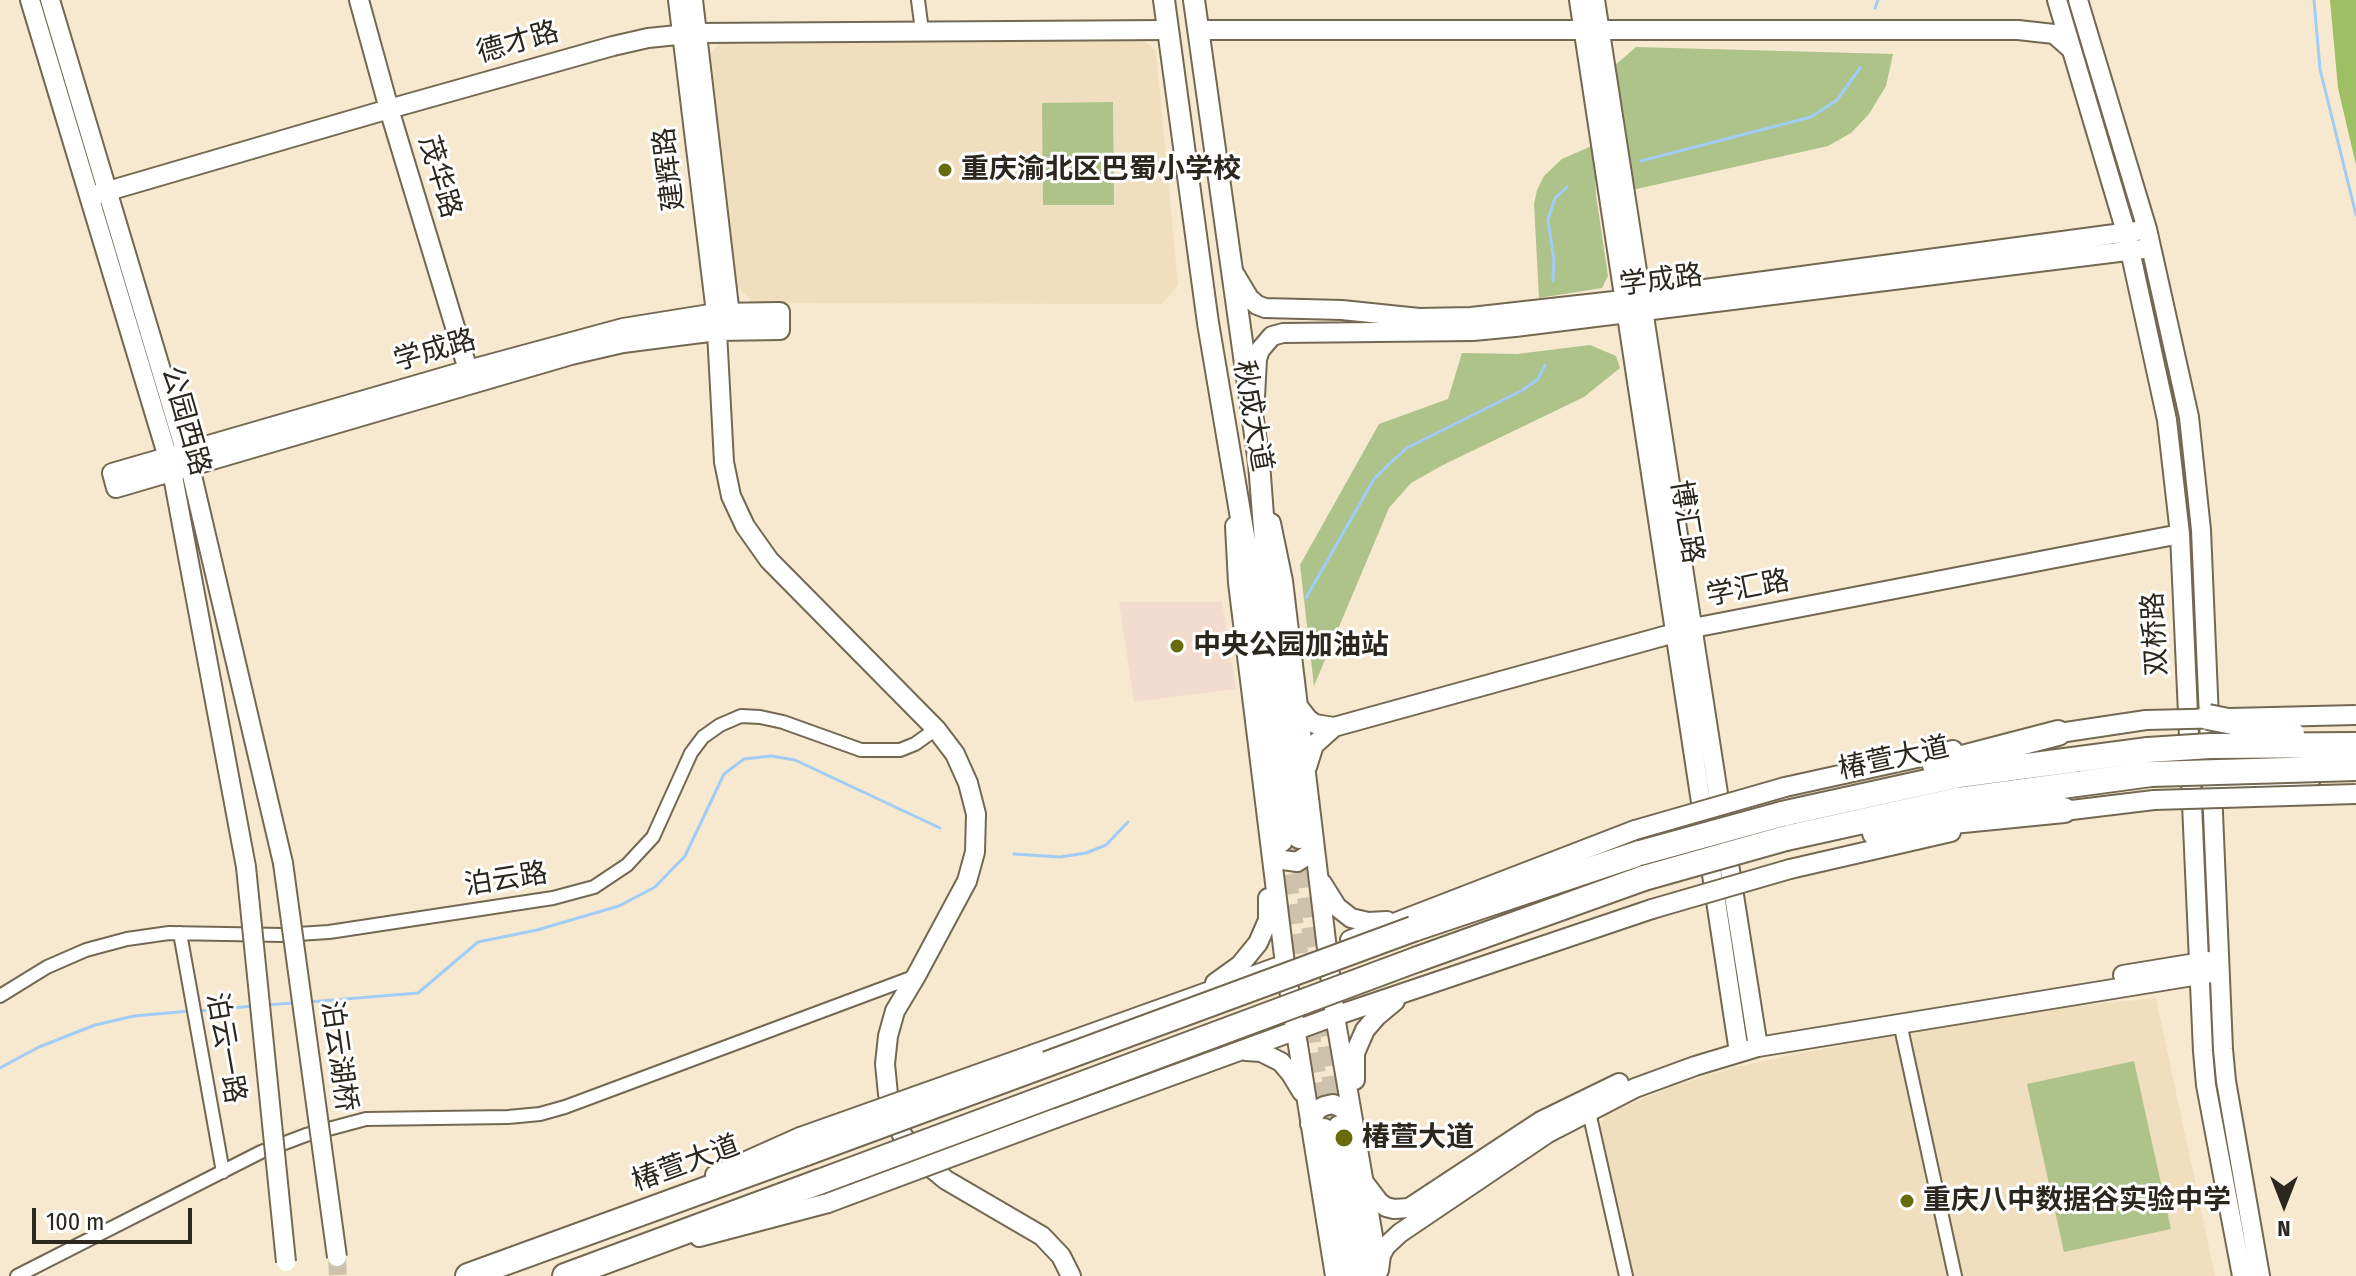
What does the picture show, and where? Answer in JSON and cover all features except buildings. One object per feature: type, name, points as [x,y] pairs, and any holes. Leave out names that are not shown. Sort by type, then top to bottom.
[{"type":"highway","points":[[2208,717],[2350,756]]},
{"type":"highway","points":[[1785,826],[2058,733]]},
{"type":"highway","points":[[2214,797],[2350,756]]},
{"type":"highway","name":"椿萱大道","points":[[565,1276],[824,1192],[1418,959],[1644,878],[1738,839],[1785,826],[1958,800],[2150,762],[2350,756]]},
{"type":"highway","points":[[1785,826],[1963,820],[2064,810]]},
{"type":"highway","name":"椿萱大道","points":[[468,1276],[803,1145],[1637,842],[1738,839]]},
{"type":"main road","name":"公园西路","points":[[30,0],[99,194]]},
{"type":"main road","name":"公园西路","points":[[50,0],[99,194],[179,462],[283,863]]},
{"type":"main road","name":"茂华路","points":[[359,0],[468,370]]},
{"type":"main road","name":"建辉路","points":[[678,0],[690,34]]},
{"type":"main road","name":"建辉路","points":[[693,0],[690,34],[724,322],[724,462],[731,496],[745,526],[769,560],[936,729],[955,754],[968,783],[976,814],[975,852],[967,881],[895,1011],[885,1064],[888,1094],[901,1133],[919,1158],[946,1180],[1042,1236],[1061,1256],[1071,1276]]},
{"type":"main road","name":"秋成大道","points":[[1164,0],[1208,323],[1291,842]]},
{"type":"main road","name":"秋成大道","points":[[1194,0],[1259,463],[1291,842]]},
{"type":"main road","name":"博汇路","points":[[1579,0],[1592,30],[1644,304],[1738,1046]]},
{"type":"main road","name":"博汇路","points":[[1595,0],[1592,30],[1624,307],[1757,1041]]},
{"type":"main road","points":[[2018,30],[2040,21],[2054,0]]},
{"type":"main road","name":"双桥路","points":[[2054,0],[2129,242],[2167,420],[2180,534],[2206,1085],[2242,1276]]},
{"type":"main road","name":"双桥路","points":[[2078,0],[2147,229],[2189,417],[2201,530],[2226,1081],[2260,1276]]},
{"type":"main road","name":"德才路","points":[[99,194],[613,46],[690,34],[1167,30]]},
{"type":"main road","points":[[1198,30],[2018,30],[2054,34],[2071,49]]},
{"type":"main road","name":"学成路","points":[[2129,242],[2147,229]]},
{"type":"main road","name":"学成路","points":[[1254,427],[1257,359],[1260,350],[1272,336],[1283,333],[1473,331],[1644,304],[2129,242],[2152,248]]},
{"type":"main road","name":"学成路","points":[[1231,269],[1249,298],[1257,305],[1272,309],[1342,310],[1419,318],[1624,307]]},
{"type":"main road","name":"学成路","points":[[179,462],[468,370],[623,328],[780,321]]},
{"type":"main road","name":"学成路","points":[[114,481],[571,355],[724,322]]},
{"type":"main road","points":[[1199,995],[1246,958],[1266,927],[1268,906],[1263,852],[1267,816],[1238,583],[1231,459]]},
{"type":"main road","name":"公园西路","points":[[179,462],[246,867],[286,1262]]},
{"type":"main road","points":[[1259,463],[1283,581],[1305,774]]},
{"type":"main road","name":"学汇路","points":[[1334,727],[1684,630],[2180,534]]},
{"type":"main road","points":[[1297,704],[1315,724],[1334,727]]},
{"type":"main road","points":[[2058,733],[2146,720],[2356,715]]},
{"type":"main road","points":[[1307,1099],[1285,964],[1291,842],[1310,753],[1314,745],[1334,727]]},
{"type":"main road","points":[[2064,810],[2154,800],[2356,794]]},
{"type":"main road","points":[[1267,816],[1317,869],[1331,899],[1343,913],[1368,922],[1409,924]]},
{"type":"main road","points":[[1637,842],[1785,826]]},
{"type":"main road","points":[[824,1192],[1056,1118],[1335,1016],[1652,909],[1785,826]]},
{"type":"main road","name":"泊云湖桥","points":[[283,863],[337,1257]]},
{"type":"main road","points":[[1317,869],[1335,1016],[1332,1127],[1335,1276]]},
{"type":"main road","points":[[803,1145],[1034,1054],[1326,949],[1409,924]]},
{"type":"main road","points":[[1363,1181],[1386,1207],[1409,1208],[1541,1121],[1626,1079],[1692,1054],[2219,966]]},
{"type":"main road","points":[[1757,1041],[1900,1023],[2199,969]]},
{"type":"main road","points":[[1374,1274],[1358,1150],[1361,1123],[1354,1070],[1355,1053],[1370,1023],[1406,992]]},
{"type":"main road","points":[[1374,1274],[1386,1246],[1400,1233],[1548,1133],[1635,1088],[1738,1046]]},
{"type":"main road","points":[[1239,1051],[1261,1052],[1281,1062],[1307,1099],[1358,1150]]},
{"type":"main road","points":[[1332,1127],[1374,1274]]},
{"type":"main road","points":[[1332,1127],[1349,1276]]},
{"type":"street","points":[[918,0],[922,31]]},
{"type":"street","name":"泊云路","points":[[0,996],[47,967],[86,950],[127,939],[180,933],[282,935],[329,932],[553,898],[594,887],[627,865],[653,837],[691,753],[703,737],[741,716],[783,722],[861,750],[900,750],[936,729]]},
{"type":"street","name":"泊云一路","points":[[180,933],[223,1172]]},
{"type":"street","points":[[17,1276],[261,1152],[306,1135],[366,1119],[508,1117],[553,1111],[916,976]]},
{"type":"street","points":[[1900,1023],[1955,1276]]},
{"type":"street","points":[[1589,1112],[1626,1276]]},
{"type":"shaded area","name":"重庆渝北区巴蜀小学校","points":[[1142,39],[1156,51],[1178,285],[1162,304],[754,303],[736,286],[709,56],[720,42]]},
{"type":"shaded area","name":"中央公园加油站","points":[[1119,602],[1222,602],[1236,689],[1134,702]]},
{"type":"shaded area","name":"重庆八中数据谷实验中学","points":[[2156,998],[2215,1276],[1633,1276],[1599,1127],[1606,1115],[1668,1088],[1763,1061],[2032,1007]]},
{"type":"green space","points":[[2330,0],[2356,0],[2356,165],[2338,88]]},
{"type":"green space","points":[[1636,47],[1893,54],[1886,86],[1869,114],[1851,133],[1828,146],[1632,190],[1613,67]]},
{"type":"green space","points":[[1113,102],[1114,205],[1043,205],[1042,103]]},
{"type":"green space","points":[[1594,145],[1596,195],[1608,276],[1602,288],[1539,298],[1534,204],[1537,190],[1544,176],[1562,159]]},
{"type":"green space","points":[[1590,345],[1616,356],[1620,368],[1584,397],[1411,483],[1389,508],[1314,686],[1300,565],[1379,424],[1448,399],[1462,353],[1517,354]]},
{"type":"green space","points":[[2134,1061],[2171,1229],[2064,1252],[2027,1084]]},
{"type":"waterway","points":[[1875,8],[1878,0]]},
{"type":"waterway","points":[[2314,0],[2320,69],[2356,215]]},
{"type":"waterway","points":[[1641,161],[1811,117],[1837,100],[1860,68]]},
{"type":"waterway","points":[[1553,281],[1554,260],[1548,220],[1555,198],[1567,187]]},
{"type":"waterway","points":[[1306,598],[1374,479],[1390,463],[1407,448],[1523,390],[1538,379],[1545,365]]},
{"type":"waterway","points":[[309,1002],[418,993],[478,942],[537,930],[619,906],[655,887],[685,856],[724,774],[744,759],[771,756],[795,760],[940,828]]},
{"type":"waterway","points":[[1014,854],[1060,857],[1086,853],[1106,845],[1128,822]]},
{"type":"waterway","points":[[265,1005],[293,1003]]},
{"type":"waterway","points":[[197,1011],[253,1006]]},
{"type":"waterway","points":[[0,1068],[39,1047],[95,1025],[134,1016],[190,1011]]},
{"type":"tunnel","points":[[1299,838],[1338,1122]]},
{"type":"tunnel","points":[[1282,845],[1323,1122]]},
{"type":"tunnel","points":[[337,1257],[338,1276]]},
{"type":"place","name":"重庆渝北区巴蜀小学校","points":[[945,170]]},
{"type":"place","name":"中央公园加油站","points":[[1177,646]]},
{"type":"place","name":"椿萱大道","points":[[1344,1138]]},
{"type":"place","name":"重庆八中数据谷实验中学","points":[[1907,1201]]}]
